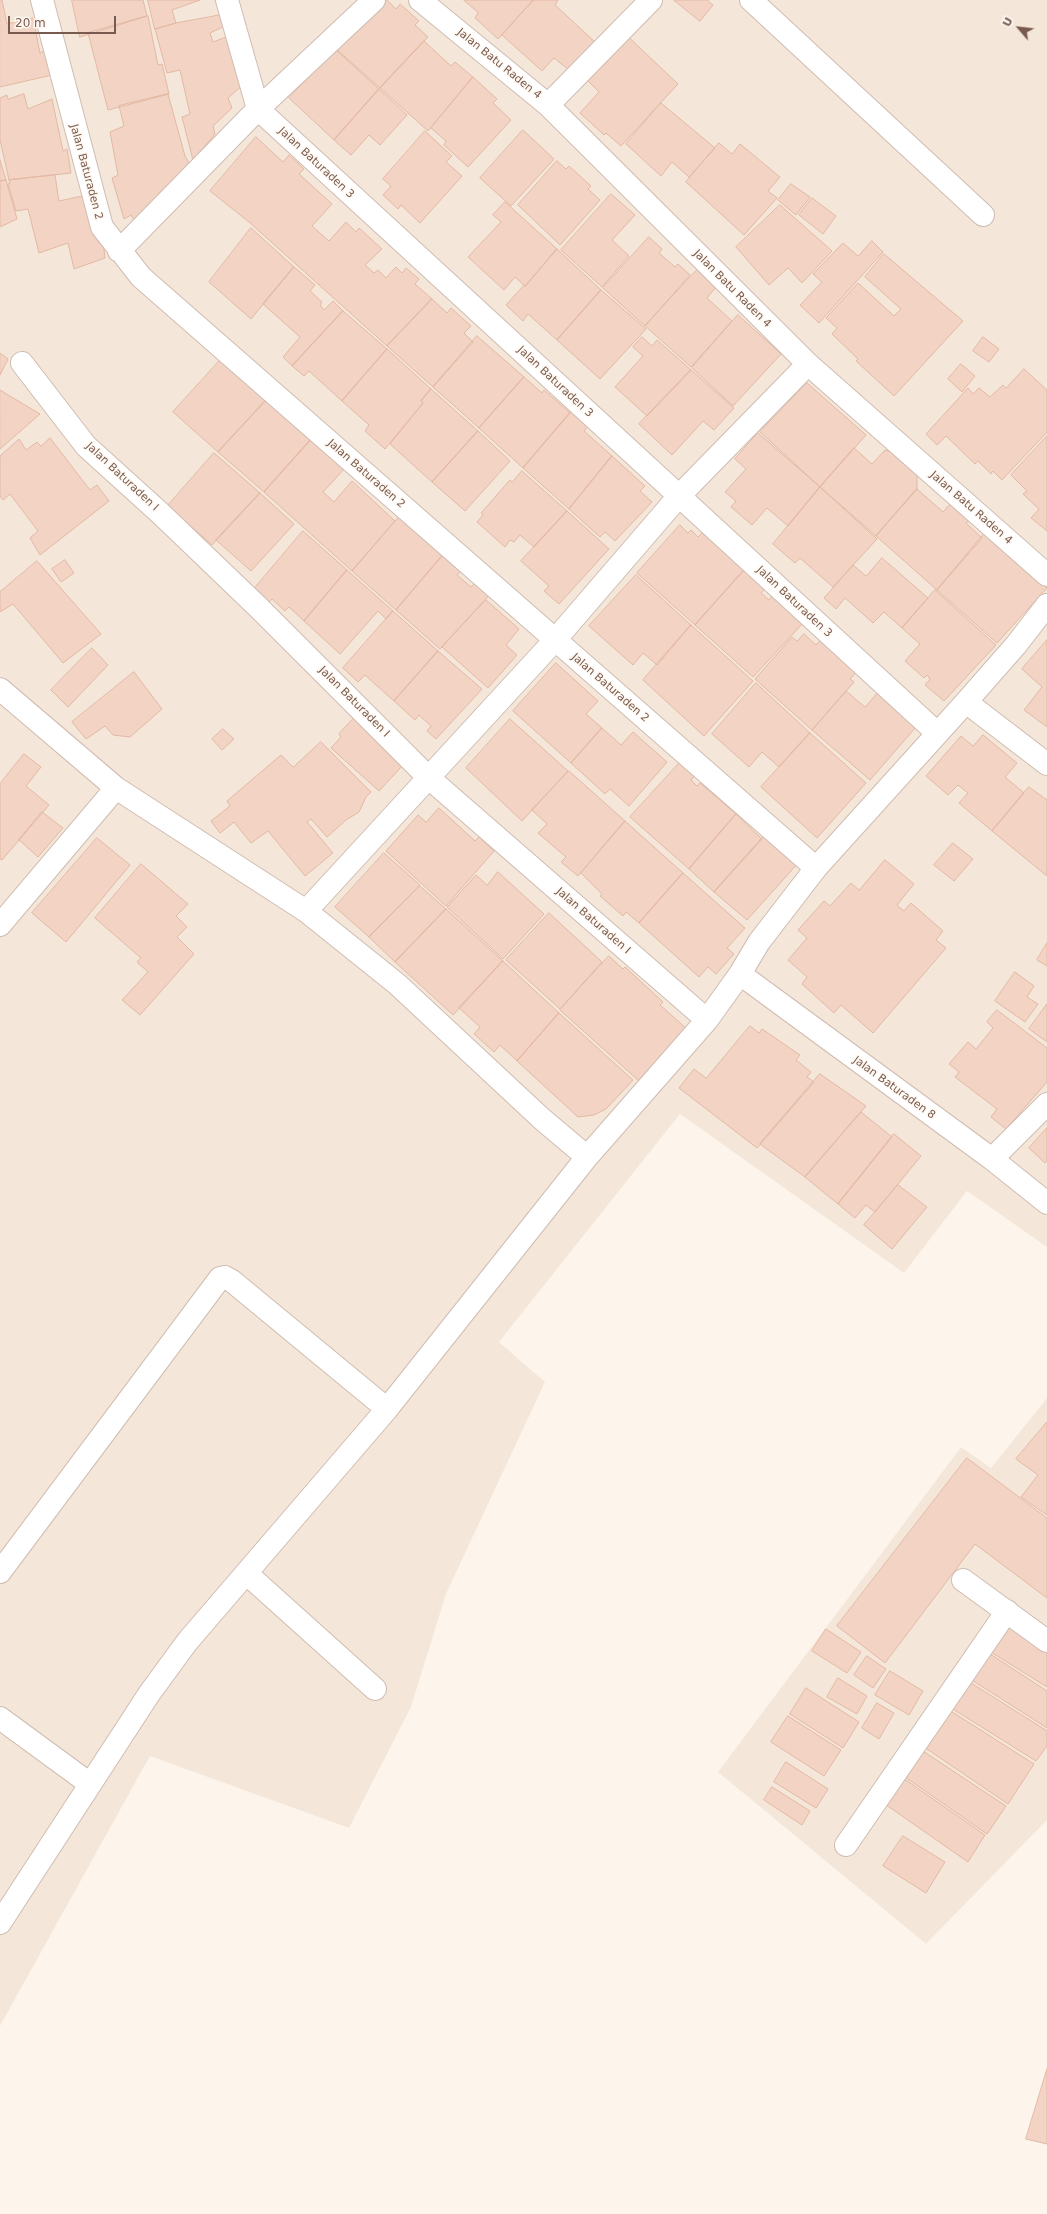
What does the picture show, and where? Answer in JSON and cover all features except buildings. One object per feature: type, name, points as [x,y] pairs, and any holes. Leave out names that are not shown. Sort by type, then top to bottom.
[{"type":"street","name":"Jalan Baturaden 2","points":[[42,0],[93,200],[102,227],[119,251],[141,277],[816,868]]},
{"type":"street","points":[[227,0],[258,110]]},
{"type":"street","points":[[119,251],[258,110],[374,0]]},
{"type":"street","name":"Jalan Batu Raden 4","points":[[420,0],[548,105],[808,364],[1047,575]]},
{"type":"street","points":[[548,105],[650,0]]},
{"type":"street","points":[[751,0],[983,215]]},
{"type":"street","name":"Jalan Baturaden 3","points":[[258,110],[936,732]]},
{"type":"street","name":"Jalan Baturaden I","points":[[22,363],[86,446],[160,512],[258,607],[429,778],[707,1020]]},
{"type":"street","points":[[306,911],[555,640],[679,496],[808,364]]},
{"type":"street","points":[[0,1923],[149,1694],[187,1642],[387,1409],[587,1157],[707,1020],[740,974],[759,942],[816,868],[936,732],[966,702],[1016,645],[1047,606]]},
{"type":"street","points":[[0,689],[116,788],[306,911],[397,984],[542,1119],[587,1157]]},
{"type":"street","points":[[966,702],[1047,764]]},
{"type":"street","points":[[0,925],[116,788]]},
{"type":"street","name":"Jalan Baturaden 8","points":[[740,974],[992,1159],[1047,1203]]},
{"type":"street","points":[[992,1159],[1047,1104]]},
{"type":"street","points":[[0,1572],[220,1278],[225,1277],[232,1281],[387,1409]]},
{"type":"street","points":[[246,1573],[374,1689]]},
{"type":"street","points":[[963,1580],[1047,1641]]},
{"type":"street","points":[[846,1845],[1007,1612]]},
{"type":"street","points":[[0,1718],[90,1784]]},
{"type":"shaded area","points":[[0,0],[1047,0],[1047,1247],[967,1191],[904,1273],[680,1114],[499,1342],[545,1382],[446,1594],[411,1707],[349,1828],[150,1756],[0,2026]]},
{"type":"shaded area","points":[[1047,1398],[1047,1820],[926,1944],[718,1772],[961,1447],[991,1468]]}]
